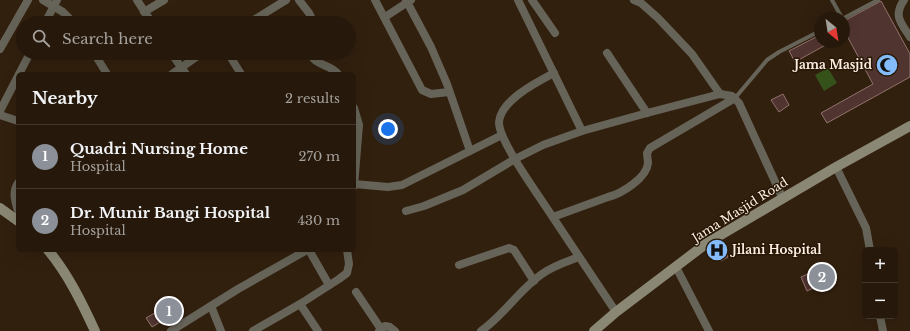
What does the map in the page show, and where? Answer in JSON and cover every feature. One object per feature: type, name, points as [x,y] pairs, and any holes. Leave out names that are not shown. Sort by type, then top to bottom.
[{"type":"street","points":[[19,16],[28,0]]},
{"type":"street","points":[[43,0],[55,3],[67,16]]},
{"type":"street","points":[[137,0],[147,16]]},
{"type":"street","points":[[144,12],[164,0]]},
{"type":"street","points":[[258,16],[276,2],[286,0]]},
{"type":"street","points":[[300,0],[310,16]]},
{"type":"street","points":[[376,0],[422,90],[431,94],[449,92]]},
{"type":"street","points":[[518,0],[582,131]]},
{"type":"street","points":[[532,0],[555,33]]},
{"type":"street","points":[[904,0],[898,14],[899,20],[910,37]]},
{"type":"street","points":[[385,17],[409,1],[431,47],[470,151]]},
{"type":"street","points":[[640,1],[692,54],[720,94]]},
{"type":"street","points":[[48,16],[55,3]]},
{"type":"street","points":[[0,49],[16,21]]},
{"type":"street","points":[[607,53],[646,113]]},
{"type":"street","points":[[20,72],[26,60]]},
{"type":"street","points":[[98,60],[106,72]]},
{"type":"street","points":[[176,60],[183,71],[195,60]]},
{"type":"street","points":[[232,60],[240,72]]},
{"type":"street","points":[[314,60],[332,68],[336,72]]},
{"type":"street","points":[[554,73],[528,87],[515,97],[504,111],[499,122],[502,136],[540,198],[616,312]]},
{"type":"street","points":[[0,111],[16,79]]},
{"type":"street","points":[[406,211],[424,206],[463,190],[515,159],[543,145],[582,131],[720,94],[732,96],[739,103],[782,198]]},
{"type":"street","points":[[554,217],[626,190],[646,170],[648,162],[647,153],[650,148],[735,98]]},
{"type":"street","points":[[0,115],[16,120]]},
{"type":"street","points":[[356,115],[359,125],[356,151]]},
{"type":"street","name":"Jama Masjid Road","points":[[594,331],[616,312],[707,243],[782,198],[910,126]]},
{"type":"street","points":[[356,185],[388,188],[402,185],[502,136]]},
{"type":"street","points":[[836,167],[866,228],[869,247]]},
{"type":"street","points":[[16,186],[14,198],[16,204]]},
{"type":"street","points":[[0,208],[16,220]]},
{"type":"street","points":[[459,265],[509,248],[514,250],[534,281]]},
{"type":"street","points":[[50,252],[73,286],[95,331]]},
{"type":"street","points":[[171,331],[305,252]]},
{"type":"street","points":[[309,252],[329,285]]},
{"type":"street","points":[[253,331],[300,304],[347,273],[349,264],[347,252]]},
{"type":"street","points":[[482,331],[504,312],[513,300],[541,274],[579,257]]},
{"type":"street","points":[[676,267],[708,331]]},
{"type":"street","points":[[356,292],[380,330],[385,326],[390,327],[395,331]]},
{"type":"street","points":[[300,304],[318,331]]},
{"type":"street","points":[[211,306],[221,331]]},
{"type":"street","points":[[881,319],[883,331]]},
{"type":"lane","points":[[832,0],[839,12]]},
{"type":"lane","points":[[850,14],[878,0]]},
{"type":"lane","points":[[735,98],[767,60],[779,52],[814,34]]},
{"type":"shaded area","points":[[828,68],[837,83],[824,91],[815,75]]},
{"type":"building","name":"Jama Masjid","points":[[881,1],[910,54],[910,77],[827,123],[821,113],[873,84],[850,41],[850,18]]},
{"type":"building","name":"Jama Masjid","points":[[814,38],[814,48],[820,48],[795,62],[789,51]]},
{"type":"building","points":[[783,94],[789,105],[779,112],[771,100]]},
{"type":"building","points":[[721,244],[728,257],[721,261],[713,248]]},
{"type":"building","points":[[828,265],[834,278],[807,291],[801,277]]},
{"type":"building","points":[[172,303],[177,312],[152,327],[146,318]]},
{"type":"place","name":"Jama Masjid","points":[[887,65]]},
{"type":"place","name":"Jilani Hospital","points":[[717,250]]},
{"type":"place","name":"Dr. Munir Bangi Hospital","points":[[822,277]]},
{"type":"place","name":"Quadri Nursing Home","points":[[169,311]]}]
